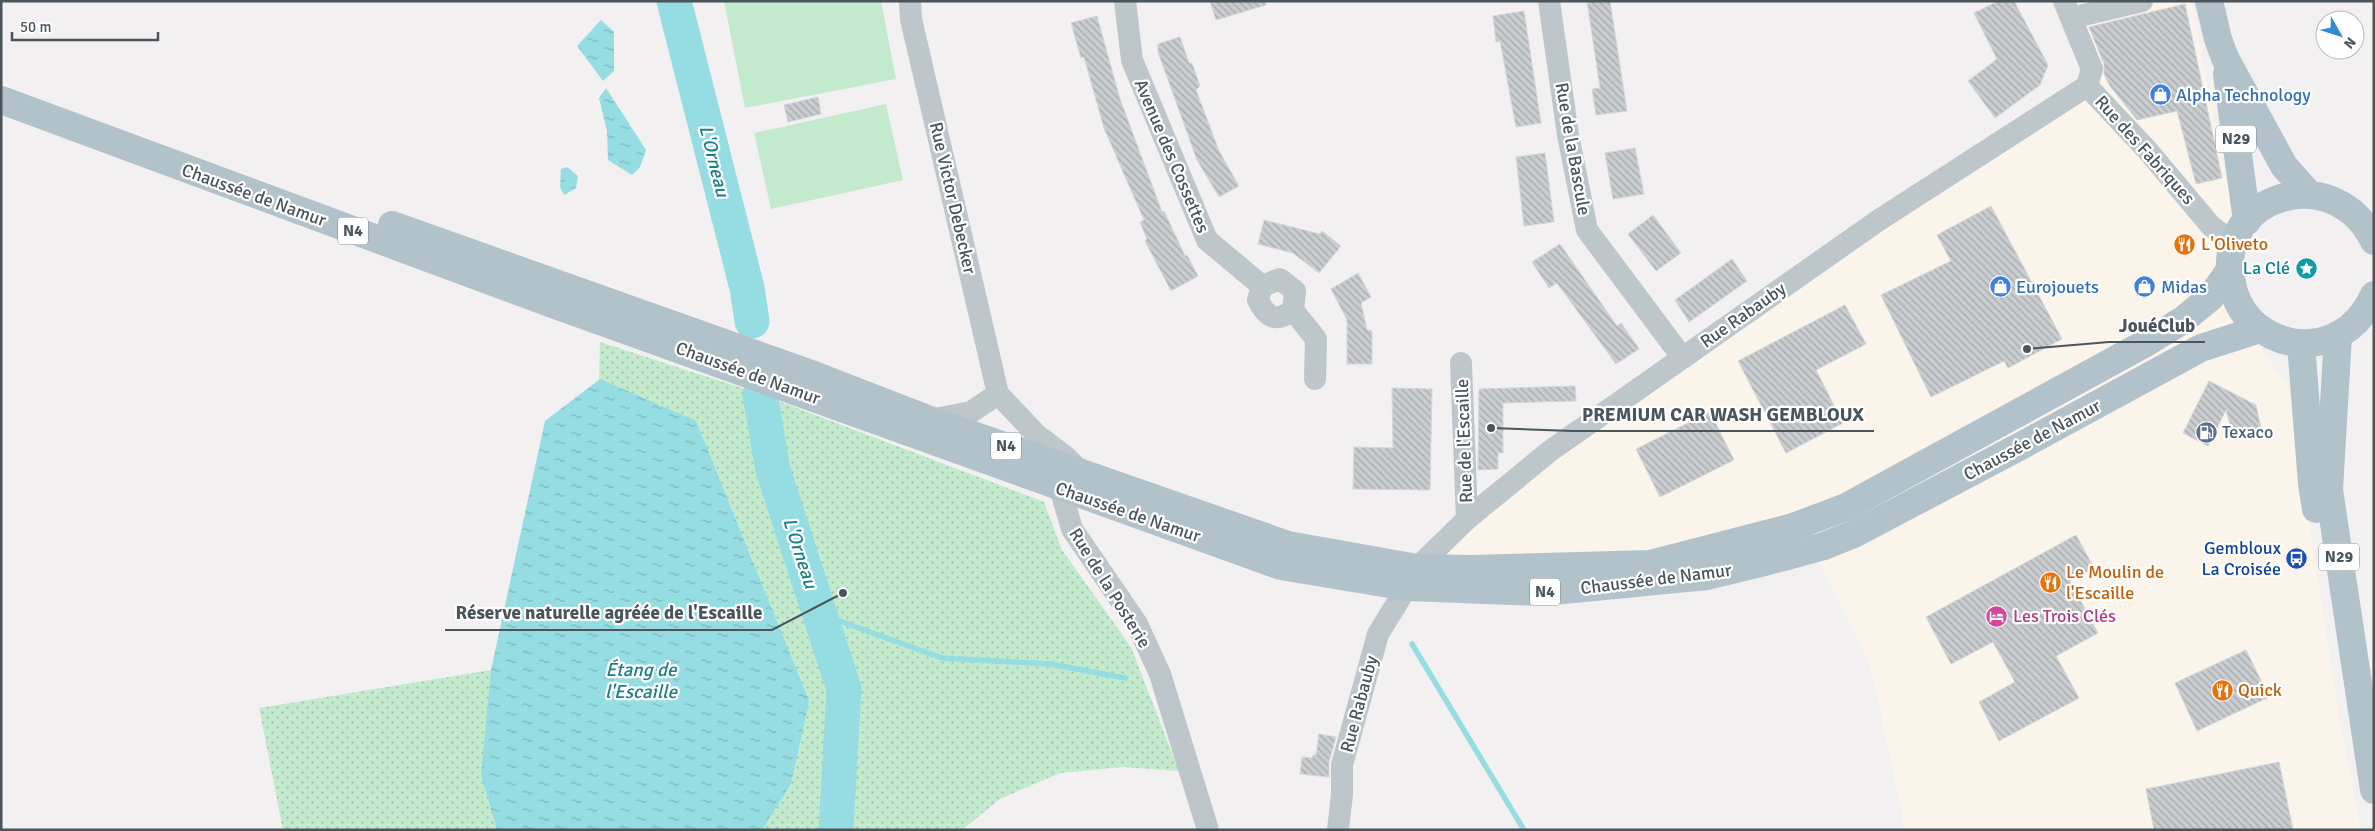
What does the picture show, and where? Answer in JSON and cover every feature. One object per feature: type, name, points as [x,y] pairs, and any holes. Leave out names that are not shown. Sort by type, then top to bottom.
[{"type":"main road","name":"N29","points":[[2209,1],[2218,40],[2225,58],[2284,166],[2309,194]]},
{"type":"main road","name":"N29","points":[[2225,58],[2247,220]]},
{"type":"main road","name":"Chaussée de Namur","points":[[1,83],[282,188],[688,331],[809,384],[1071,480]]},
{"type":"main road","name":"Chaussée de Namur","points":[[1,100],[278,204],[707,358],[809,384],[930,420],[1281,566],[1543,592],[1602,588],[1707,576],[1824,546],[1856,533],[2201,348],[2260,329]]},
{"type":"main road","points":[[2374,241],[2367,227],[2363,208],[2309,194],[2286,196],[2265,205],[2247,220],[2234,244],[2230,271],[2232,288],[2238,304],[2248,318],[2260,329],[2277,339],[2301,344],[2320,342],[2338,335],[2356,323],[2369,307],[2374,296]]},
{"type":"main road","name":"Chaussée de Namur","points":[[1412,578],[1471,569],[1650,564],[1793,528],[1846,507],[2144,344],[2183,320],[2210,297],[2230,271]]},
{"type":"main road","name":"N29","points":[[2338,335],[2329,490],[2373,783]]},
{"type":"main road","name":"N29","points":[[2301,344],[2314,501],[2373,783]]},
{"type":"street","name":"Rue Victor Debecker","points":[[910,1],[911,19],[998,394]]},
{"type":"street","name":"Avenue des Cossettes","points":[[1125,1],[1132,60],[1207,240],[1262,286]]},
{"type":"street","name":"Rue de la Bascule","points":[[1549,1],[1568,135],[1587,230],[1682,357]]},
{"type":"street","name":"Rue des Fabriques","points":[[2142,1],[2068,10],[2092,69],[2087,86],[2160,164],[2211,226],[2234,244]]},
{"type":"street","name":"Rue Rabauby","points":[[1338,830],[1342,794],[1342,765],[1378,634],[1412,578],[1467,519],[1550,451],[1682,357],[1879,220],[2087,86]]},
{"type":"street","points":[[1293,310],[1285,316],[1260,320],[1258,300],[1262,286],[1280,279],[1295,290],[1293,310],[1316,339],[1315,379]]},
{"type":"street","name":"Rue de l'Escaille","points":[[1461,363],[1467,519]]},
{"type":"street","points":[[930,420],[971,412],[998,394],[1038,435],[1066,457],[1071,480]]},
{"type":"street","name":"Rue de la Posterie","points":[[1071,480],[1072,529],[1137,624],[1160,674],[1208,830]]},
{"type":"shaded area","points":[[2064,1],[2191,1],[2233,214],[2217,271],[2256,341],[2289,388],[2339,717],[2361,830],[1903,830],[1903,818],[1870,665],[1819,561],[1417,568],[1467,519],[2087,86]]},
{"type":"green space","points":[[724,1],[881,1],[896,79],[745,108]]},
{"type":"green space","points":[[886,104],[903,180],[771,209],[754,133]]},
{"type":"green space","points":[[600,342],[760,394],[1044,502],[1062,550],[1131,647],[1179,771],[1123,767],[1060,773],[1000,799],[962,830],[283,830],[259,708],[491,670],[592,636]]},
{"type":"water","points":[[601,20],[614,32],[614,71],[603,81],[577,46]]},
{"type":"water","points":[[606,88],[646,150],[640,167],[632,175],[608,160],[607,131],[599,98]]},
{"type":"water","points":[[567,167],[578,176],[576,188],[564,195],[560,187],[561,169]]},
{"type":"water","name":"Étang de l'Escaille","points":[[600,379],[696,421],[809,701],[791,784],[762,830],[497,830],[481,775],[491,670],[545,421]]},
{"type":"building","points":[[1210,1],[1265,1],[1266,5],[1216,20]]},
{"type":"building","points":[[1587,1],[1610,1],[1627,111],[1596,115],[1592,89],[1600,88]]},
{"type":"building","points":[[1998,1],[2014,1],[2048,65],[2040,85],[1995,118],[1968,81],[1997,59],[1974,13]]},
{"type":"building","points":[[2185,4],[2222,178],[2196,184],[2177,111],[2137,120],[2110,86],[2104,74],[2104,64],[2089,27]]},
{"type":"building","points":[[1524,11],[1541,123],[1516,127],[1500,41],[1496,42],[1493,16]]},
{"type":"building","points":[[1097,16],[1120,99],[1162,212],[1164,211],[1185,256],[1187,255],[1198,276],[1171,291],[1145,241],[1147,239],[1140,222],[1144,220],[1104,128],[1084,57],[1081,58],[1071,23]]},
{"type":"building","points":[[1180,37],[1200,86],[1196,90],[1219,151],[1239,186],[1219,197],[1197,160],[1158,52],[1158,44]]},
{"type":"building","points":[[818,97],[821,114],[788,122],[784,105]]},
{"type":"building","points":[[1635,148],[1644,194],[1613,199],[1605,153]]},
{"type":"building","points":[[1545,153],[1554,222],[1524,226],[1516,157]]},
{"type":"building","points":[[1991,206],[2062,339],[2008,368],[2004,361],[1931,397],[1881,295],[1951,261],[1937,235]]},
{"type":"building","points":[[1653,215],[1681,253],[1656,271],[1628,234]]},
{"type":"building","points":[[1264,220],[1320,234],[1322,231],[1341,246],[1319,273],[1293,253],[1258,244]]},
{"type":"building","points":[[1560,244],[1617,326],[1621,323],[1639,349],[1616,364],[1557,283],[1549,288],[1532,262]]},
{"type":"building","points":[[1732,259],[1747,281],[1689,322],[1675,300]]},
{"type":"building","points":[[1358,273],[1371,297],[1361,303],[1367,330],[1372,331],[1372,364],[1347,364],[1347,320],[1331,289]]},
{"type":"building","points":[[1845,305],[1866,344],[1816,370],[1843,423],[1786,453],[1738,361]]},
{"type":"building","points":[[2209,381],[2256,405],[2262,433],[2234,439],[2226,410],[2208,446],[2183,433]]},
{"type":"building","points":[[1575,386],[1576,401],[1503,403],[1503,453],[1498,453],[1498,469],[1478,470],[1479,389]]},
{"type":"building","points":[[1392,388],[1432,389],[1430,490],[1353,489],[1354,447],[1393,448]]},
{"type":"building","points":[[1710,412],[1734,460],[1660,497],[1636,449]]},
{"type":"building","points":[[2076,535],[2094,568],[2070,581],[2098,633],[2056,656],[2079,698],[1999,741],[1979,702],[2015,682],[1993,642],[1951,664],[1926,617]]},
{"type":"building","name":"Quick","points":[[2246,650],[2269,697],[2197,731],[2175,683]]},
{"type":"building","points":[[1319,734],[1336,737],[1329,762],[1329,777],[1300,774],[1302,757],[1312,758],[1313,755],[1316,755]]},
{"type":"building","points":[[2279,762],[2293,830],[2154,830],[2146,789]]},
{"type":"waterway","name":"L'Orneau","points":[[674,1],[747,288],[752,321]]},
{"type":"waterway","name":"L'Orneau","points":[[760,394],[773,470],[844,689],[836,830]]},
{"type":"waterway","points":[[820,614],[942,658],[1050,664],[1125,678]]},
{"type":"waterway","points":[[1412,644],[1524,830]]},
{"type":"place","name":"Alpha Technology","points":[[2160,95]]},
{"type":"place","name":"L'Oliveto","points":[[2185,244]]},
{"type":"place","name":"La Clé","points":[[2306,268]]},
{"type":"place","name":"Eurojouets","points":[[2000,287]]},
{"type":"place","name":"Midas","points":[[2145,287]]},
{"type":"place","name":"JouéClub","points":[[2027,349]]},
{"type":"place","name":"PREMIUM CAR WASH GEMBLOUX","points":[[1491,428]]},
{"type":"place","name":"Texaco","points":[[2206,432]]},
{"type":"place","name":"Gembloux La Croisée","points":[[2297,558]]},
{"type":"place","name":"Le Moulin de l'Escaille","points":[[2050,582]]},
{"type":"place","name":"Réserve naturelle agréée de l'Escaille","points":[[843,593]]},
{"type":"place","name":"Les Trois Clés","points":[[1997,616]]},
{"type":"place","name":"Quick","points":[[2222,690]]}]
